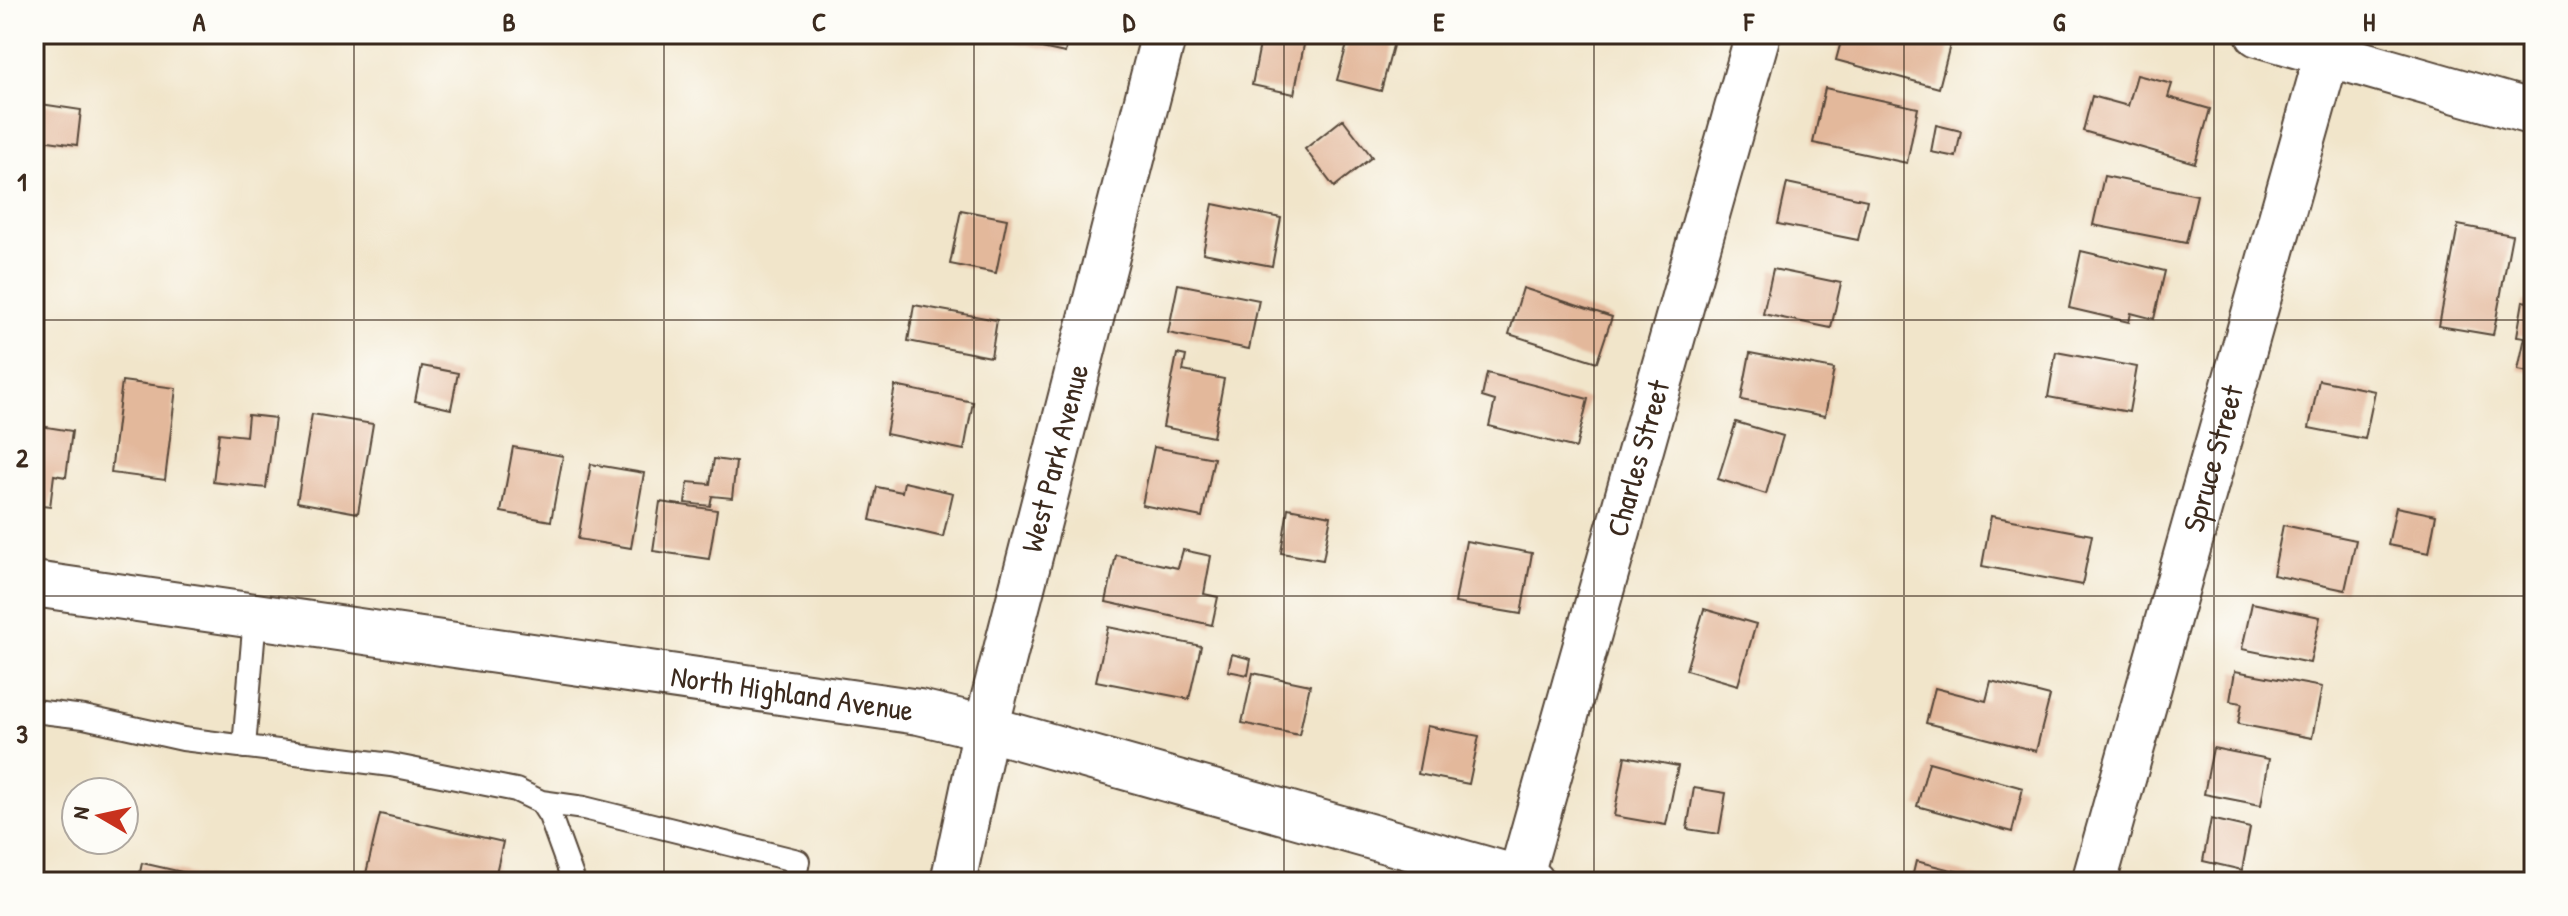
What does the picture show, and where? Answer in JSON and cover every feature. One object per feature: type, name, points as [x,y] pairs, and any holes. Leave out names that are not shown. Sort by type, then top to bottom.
[{"type":"street","name":"West Park Avenue","points":[[953,882],[986,728],[1164,34]]},
{"type":"street","name":"Charles Street","points":[[1524,881],[1758,34]]},
{"type":"street","points":[[2258,34],[2330,44],[2534,113]]},
{"type":"street","name":"Spruce Street","points":[[2094,882],[2330,44]]},
{"type":"street","name":"North Highland Avenue","points":[[34,584],[904,709],[986,728],[1524,881]]},
{"type":"lane","points":[[244,747],[255,617]]},
{"type":"lane","points":[[34,711],[84,717],[183,739],[391,765],[516,790],[541,802],[584,808],[798,861],[794,882]]},
{"type":"lane","points":[[541,802],[550,816],[574,882]]},
{"type":"building","points":[[1020,34],[1069,34],[1065,53],[1018,43]]},
{"type":"building","points":[[1262,34],[1306,35],[1294,94],[1252,85]]},
{"type":"building","points":[[1350,34],[1364,34],[1394,42],[1381,91],[1337,80]]},
{"type":"building","points":[[1398,34],[1426,34],[1423,43]]},
{"type":"building","points":[[1843,34],[1925,34],[1951,41],[1939,88],[1836,60]]},
{"type":"building","points":[[2137,75],[2172,84],[2168,97],[2210,109],[2195,163],[2083,131],[2092,96],[2128,106]]},
{"type":"building","points":[[1825,88],[1918,108],[1907,163],[1813,143]]},
{"type":"building","points":[[34,103],[81,110],[77,145],[34,139]]},
{"type":"building","points":[[1343,119],[1372,157],[1334,187],[1305,149]]},
{"type":"building","points":[[1936,125],[1961,131],[1956,157],[1931,152]]},
{"type":"building","points":[[2104,176],[2197,195],[2186,243],[2093,225]]},
{"type":"building","points":[[1787,183],[1867,200],[1858,240],[1778,224]]},
{"type":"building","points":[[1213,204],[1281,218],[1272,266],[1203,253]]},
{"type":"building","points":[[961,210],[1007,219],[996,273],[950,264]]},
{"type":"building","points":[[2458,225],[2512,235],[2493,335],[2439,326]]},
{"type":"building","points":[[2081,251],[2165,271],[2154,319],[2131,313],[2129,322],[2069,308]]},
{"type":"building","points":[[1773,269],[1841,283],[1831,328],[1763,314]]},
{"type":"building","points":[[1178,284],[1259,300],[1249,349],[1168,333]]},
{"type":"building","points":[[1523,288],[1612,317],[1597,362],[1509,334]]},
{"type":"building","points":[[2523,301],[2534,303],[2534,373],[2518,370],[2525,337],[2517,336]]},
{"type":"building","points":[[914,305],[997,320],[991,357],[908,341]]},
{"type":"building","points":[[2056,352],[2137,367],[2129,412],[2048,397]]},
{"type":"building","points":[[1750,353],[1834,369],[1825,416],[1741,400]]},
{"type":"building","points":[[1177,354],[1186,356],[1183,371],[1224,379],[1213,437],[1163,427]]},
{"type":"building","points":[[422,366],[458,373],[451,409],[415,401]]},
{"type":"building","points":[[1487,373],[1588,399],[1576,448],[1489,426],[1495,401],[1482,397]]},
{"type":"building","points":[[2319,380],[2375,391],[2365,439],[2309,428]]},
{"type":"building","points":[[122,381],[176,388],[165,480],[111,473]]},
{"type":"building","points":[[895,386],[973,402],[964,450],[886,434]]},
{"type":"building","points":[[312,414],[373,424],[358,513],[297,502]]},
{"type":"building","points":[[248,415],[275,418],[266,488],[213,482],[219,433],[246,436]]},
{"type":"building","points":[[1736,422],[1783,436],[1766,494],[1718,479]]},
{"type":"building","points":[[34,425],[72,431],[66,477],[54,475],[50,507],[34,505]]},
{"type":"building","points":[[513,447],[563,456],[551,521],[501,512]]},
{"type":"building","points":[[1154,447],[1214,458],[1202,517],[1142,505]]},
{"type":"building","points":[[714,459],[736,462],[732,498],[712,496],[710,506],[685,503],[688,482],[710,484]]},
{"type":"building","points":[[591,464],[644,473],[631,548],[578,539]]},
{"type":"building","points":[[904,482],[953,493],[943,537],[870,520],[877,487],[902,492]]},
{"type":"building","points":[[660,502],[717,510],[709,559],[653,551]]},
{"type":"building","points":[[2396,507],[2436,515],[2429,553],[2388,545]]},
{"type":"building","points":[[1288,508],[1331,516],[1323,560],[1281,553]]},
{"type":"building","points":[[1991,516],[2092,535],[2082,585],[1982,566]]},
{"type":"building","points":[[2283,525],[2356,540],[2345,590],[2273,575]]},
{"type":"building","points":[[1466,541],[1532,553],[1521,614],[1455,603]]},
{"type":"building","points":[[1183,550],[1211,556],[1204,594],[1218,597],[1212,625],[1106,602],[1116,555],[1178,568]]},
{"type":"building","points":[[2252,603],[2320,617],[2310,663],[2242,649]]},
{"type":"building","points":[[1704,609],[1756,624],[1738,685],[1686,670]]},
{"type":"building","points":[[1108,627],[1201,646],[1189,699],[1096,681]]},
{"type":"building","points":[[1232,654],[1251,659],[1248,675],[1228,671]]},
{"type":"building","points":[[2235,671],[2322,687],[2312,738],[2238,724],[2242,703],[2230,701]]},
{"type":"building","points":[[1253,673],[1310,685],[1299,735],[1242,723]]},
{"type":"building","points":[[1991,681],[2050,696],[2036,751],[1926,723],[1935,688],[1986,701]]},
{"type":"building","points":[[1427,726],[1479,736],[1469,784],[1418,774]]},
{"type":"building","points":[[2213,748],[2269,759],[2261,805],[2204,794]]},
{"type":"building","points":[[1625,756],[1678,766],[1666,825],[1614,816]]},
{"type":"building","points":[[1929,762],[2023,788],[2012,832],[1917,806]]},
{"type":"building","points":[[1694,788],[1726,793],[1719,834],[1687,829]]},
{"type":"building","points":[[380,814],[503,842],[494,882],[364,882]]},
{"type":"building","points":[[2211,819],[2250,828],[2242,870],[2203,861]]},
{"type":"building","points":[[1916,861],[1994,881],[1911,882]]},
{"type":"building","points":[[142,863],[222,881],[222,882],[138,882]]}]
